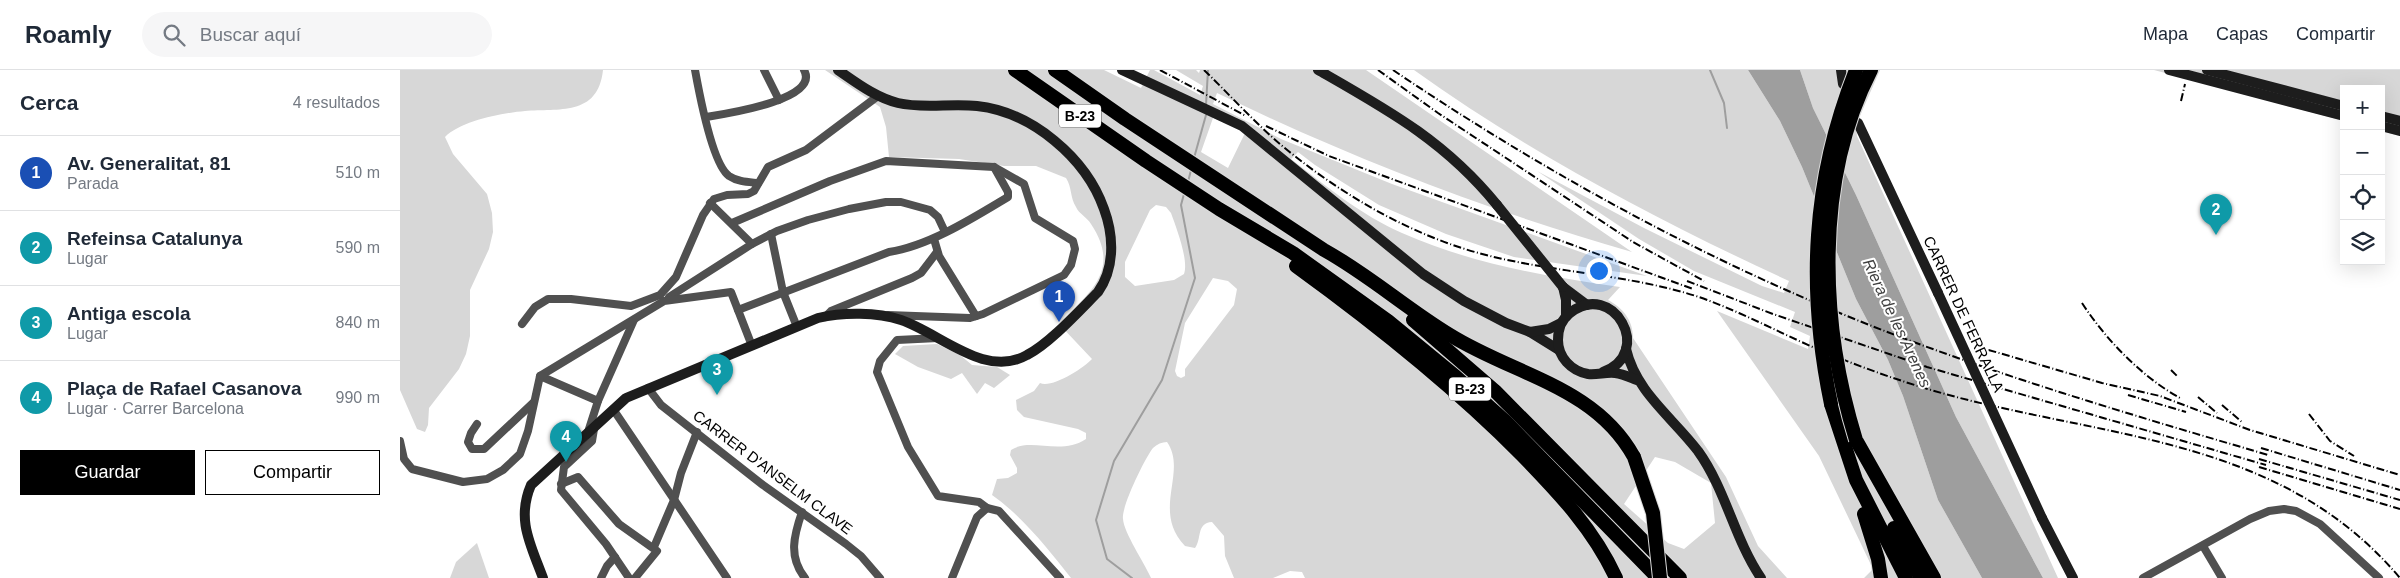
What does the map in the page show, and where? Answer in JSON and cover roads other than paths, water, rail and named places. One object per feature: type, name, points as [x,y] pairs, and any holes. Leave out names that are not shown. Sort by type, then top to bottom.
[{"type":"highway","name":"B-23","points":[[1015,70],[1146,161],[1254,232],[1293,253],[1362,300],[1448,370],[1523,439],[1659,578]]},
{"type":"highway","name":"B-23","points":[[1054,70],[1159,142],[1324,250],[1344,269],[1434,338],[1495,391],[1680,578]]},
{"type":"highway","points":[[1856,70],[1836,127],[1826,171],[1818,224],[1815,273],[1820,335],[1833,412],[1850,463],[1863,475],[1934,578]]},
{"type":"highway","points":[[1871,70],[1846,138],[1837,179],[1830,232],[1829,275],[1832,339],[1838,374],[1856,440],[1880,578]]},
{"type":"highway","points":[[1254,232],[1397,342],[1491,425],[1578,516],[1597,543],[1616,578]]},
{"type":"highway","points":[[1324,250],[1351,265],[1457,339],[1485,355],[1558,386],[1584,402],[1613,426],[1634,457],[1653,514],[1659,578]]},
{"type":"highway","points":[[1863,475],[1906,578]]},
{"type":"highway","points":[[1863,475],[1921,578]]},
{"type":"street","points":[[695,70],[717,158],[724,171],[738,181],[758,183]]},
{"type":"street","points":[[764,70],[779,100]]},
{"type":"street","points":[[706,116],[736,112],[779,100],[801,88],[806,82],[807,75],[804,70]]},
{"type":"street","points":[[838,70],[878,96],[912,105],[983,107],[999,111],[1023,122],[1052,139],[1077,160],[1094,186],[1106,214],[1111,252],[1109,273],[1104,284],[1092,298],[1038,349],[1016,360],[996,362],[975,357],[904,321],[884,316]]},
{"type":"street","points":[[1122,70],[1204,108],[1250,132],[1398,256],[1477,308],[1530,332],[1559,350]]},
{"type":"street","points":[[1318,70],[1384,108],[1426,136],[1472,175],[1563,287],[1587,305]]},
{"type":"street","points":[[2168,70],[2340,115]]},
{"type":"street","points":[[2207,70],[2340,105]]},
{"type":"street","points":[[1841,71],[1843,84]]},
{"type":"street","points":[[664,299],[710,203],[720,196],[748,194],[758,188],[758,183],[770,165],[806,150],[878,96]]},
{"type":"street","points":[[2385,117],[2400,121]]},
{"type":"street","name":"CARRER DE FERRALLA","points":[[1858,123],[2042,518],[2073,578]]},
{"type":"street","points":[[2385,127],[2400,131]]},
{"type":"street","points":[[732,223],[838,178],[886,161],[994,167],[1024,184],[1035,218],[1070,238],[1075,250],[1071,265],[1064,275],[976,316],[895,314],[884,316],[825,316]]},
{"type":"street","points":[[738,310],[889,252],[904,250],[934,239],[1008,197],[1008,192],[994,167]]},
{"type":"street","points":[[400,441],[404,459],[412,469],[463,482],[487,479],[503,470],[520,454],[528,431],[532,403],[540,376],[634,320],[752,244],[771,234],[819,216],[894,201],[930,210],[938,217],[945,232]]},
{"type":"street","points":[[710,203],[752,244]]},
{"type":"street","points":[[771,234],[783,292],[798,327]]},
{"type":"street","points":[[934,239],[937,252],[976,316]]},
{"type":"street","points":[[543,578],[524,519],[528,493],[536,479],[626,398],[912,278],[921,273],[937,252]]},
{"type":"street","points":[[1563,287],[1566,300],[1564,320],[1558,337],[1559,350],[1563,358],[1574,369],[1589,374],[1603,372],[1626,375],[1637,380]]},
{"type":"street","points":[[522,324],[535,307],[548,300],[571,299],[631,306],[664,299],[731,292],[752,346]]},
{"type":"street","points":[[1530,332],[1549,329],[1564,320],[1575,310],[1587,305],[1601,305],[1609,308],[1621,318],[1627,333],[1626,349],[1637,380],[1705,462],[1728,507],[1745,550],[1761,578]]},
{"type":"street","points":[[629,578],[615,557],[561,490],[561,484],[564,467],[592,441],[590,432],[598,400],[634,320]]},
{"type":"street","points":[[940,338],[897,340],[880,361],[877,372],[908,447],[938,496],[979,502],[987,508],[999,510],[1060,578]]},
{"type":"street","points":[[1603,372],[1618,362],[1626,349]]},
{"type":"street","points":[[540,376],[598,400]]},
{"type":"street","name":"CARRER D'ANSELM CLAVE","points":[[648,388],[661,405],[763,485],[861,556],[880,578]]},
{"type":"street","points":[[477,424],[468,442],[472,449],[484,449],[532,403]]},
{"type":"street","points":[[613,409],[727,578]]},
{"type":"street","points":[[654,547],[674,500],[681,473],[697,432]]},
{"type":"street","points":[[561,484],[578,477],[619,524],[658,551],[635,578]]},
{"type":"street","points":[[952,578],[976,517],[987,508]]},
{"type":"street","points":[[2143,578],[2260,514],[2276,510],[2290,510],[2312,519],[2327,529],[2379,578]]},
{"type":"street","points":[[802,512],[793,550],[800,571],[805,578]]},
{"type":"street","points":[[2203,546],[2222,578]]},
{"type":"street","points":[[601,578],[607,566],[615,557]]},
{"type":"water","name":"Riera de les Arenes","points":[[1748,70],[1800,70],[1813,108],[1856,195],[1956,417],[2043,578],[1982,578],[1938,500],[1903,396],[1888,360],[1856,299],[1802,167],[1780,121]]},
{"type":"waterway","points":[[1206,105],[1208,70]]},
{"type":"waterway","points":[[1710,70],[1724,103],[1727,128]]},
{"type":"waterway","points":[[1194,158],[1206,115]]},
{"type":"waterway","points":[[1188,182],[1191,170]]},
{"type":"waterway","points":[[1132,578],[1107,559],[1096,520],[1114,461],[1162,380],[1195,278],[1181,205],[1184,194]]},
{"type":"railway","points":[[1160,70],[1246,116]]},
{"type":"railway","points":[[1204,70],[1260,126],[1296,157],[1340,189],[1388,217],[1438,240],[1464,249],[1516,262],[1622,279],[1674,290],[1729,308],[1815,348],[1886,376],[1923,388],[2197,452],[2252,472],[2305,498],[2355,533],[2400,578]]},
{"type":"railway","points":[[1378,70],[1438,113],[1633,242],[1704,281]]},
{"type":"railway","points":[[1393,70],[1501,140],[1614,205],[1729,264],[1788,291],[1847,316],[2003,374],[2268,455]]},
{"type":"railway","points":[[2181,101],[2185,84]]},
{"type":"railway","points":[[1266,126],[1329,156],[1693,289]]},
{"type":"railway","points":[[1687,281],[1773,314],[1927,367],[2266,465]]},
{"type":"railway","points":[[2082,303],[2102,330],[2126,356],[2152,380],[2180,398]]},
{"type":"railway","points":[[1975,346],[2102,383],[2160,396],[2250,430],[2400,475]]},
{"type":"railway","points":[[2171,370],[2177,376]]},
{"type":"railway","points":[[2128,395],[2186,412]]},
{"type":"railway","points":[[2198,397],[2217,413]]},
{"type":"railway","points":[[2222,405],[2243,423]]},
{"type":"railway","points":[[2309,414],[2330,441],[2354,456]]},
{"type":"railway","points":[[2261,448],[2400,490]]},
{"type":"railway","points":[[2259,459],[2400,500]]},
{"type":"railway","points":[[2259,467],[2400,509]]},
{"type":"place","name":"Refeinsa Catalunya","points":[[2216,235]]},
{"type":"place","name":"Av. Generalitat, 81","points":[[1059,322]]},
{"type":"place","name":"Antiga escola","points":[[717,395]]},
{"type":"place","name":"Plaça de Rafael Casanova","points":[[566,462]]}]
